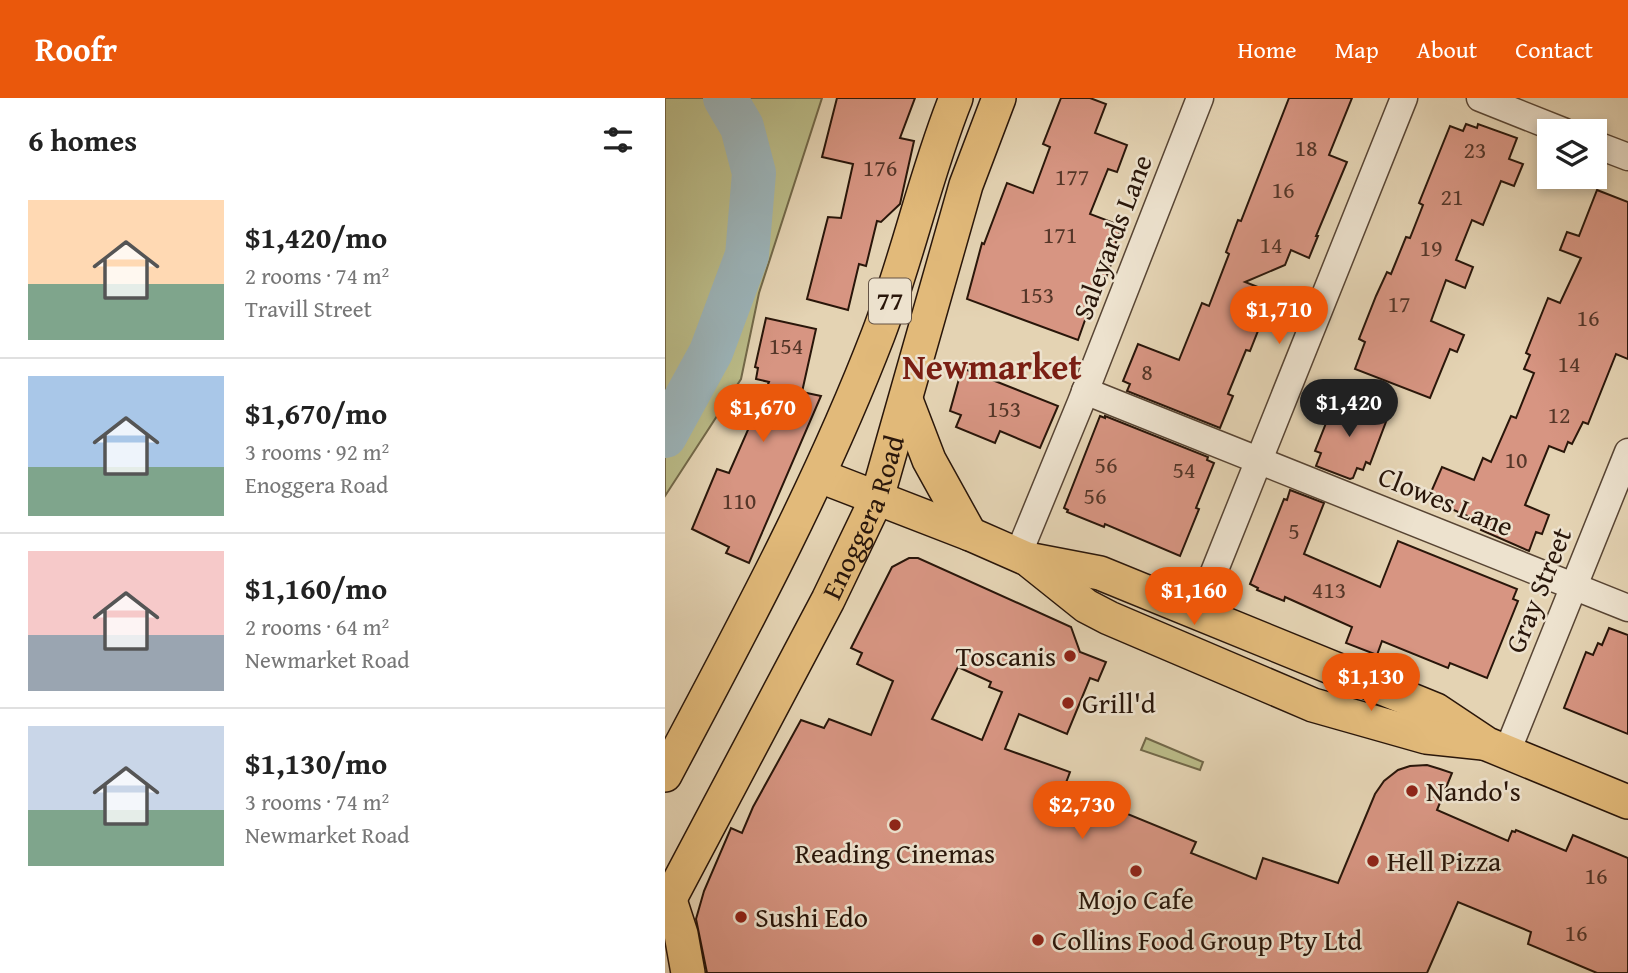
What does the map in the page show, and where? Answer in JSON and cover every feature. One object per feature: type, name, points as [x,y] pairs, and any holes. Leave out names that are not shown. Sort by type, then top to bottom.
[{"type":"main road","name":"Enoggera Road","points":[[665,775],[820,476],[892,296],[956,98]]},
{"type":"main road","name":"Enoggera Road","points":[[667,904],[828,600],[877,498],[966,185],[999,98]]},
{"type":"main road","points":[[906,400],[929,460],[970,534]]},
{"type":"main road","points":[[820,476],[1022,557],[1100,573],[1198,612],[1436,710],[1497,748],[1628,802]]},
{"type":"main road","points":[[1022,557],[1086,606],[1109,618],[1313,705],[1426,737],[1497,748]]},
{"type":"main road","points":[[667,904],[681,933],[688,973]]},
{"type":"street","name":"Saleyards Lane","points":[[1022,557],[1200,98]]},
{"type":"street","points":[[1198,612],[1404,98]]},
{"type":"street","points":[[1480,98],[1537,121]]},
{"type":"street","points":[[1607,149],[1628,157]]},
{"type":"street","name":"Clowes Lane","points":[[1086,391],[1628,608]]},
{"type":"street","name":"Gray Street","points":[[1497,748],[1575,587],[1628,452]]},
{"type":"green space","points":[[665,98],[822,98],[759,293],[741,379],[665,496]]},
{"type":"green space","points":[[1146,738],[1203,762],[1200,770],[1141,750]]},
{"type":"building","points":[[837,98],[915,98],[900,138],[914,141],[900,204],[881,222],[877,221],[866,266],[859,264],[848,310],[807,299],[828,217],[841,218],[853,164],[822,157]]},
{"type":"building","points":[[1061,98],[1090,98],[1106,104],[1095,133],[1127,145],[1117,172],[1108,169],[1090,214],[1122,226],[1115,245],[1118,246],[1102,288],[1097,286],[1078,340],[967,299],[982,243],[984,244],[1007,183],[1033,193],[1050,147],[1043,144]]},
{"type":"building","points":[[1289,98],[1352,98],[1329,155],[1347,162],[1309,258],[1291,250],[1285,265],[1245,282],[1273,293],[1250,351],[1246,350],[1228,394],[1233,396],[1220,428],[1127,391],[1130,384],[1123,381],[1138,344],[1179,360],[1202,303],[1209,306],[1229,254],[1226,252],[1238,220],[1241,221]]},
{"type":"building","points":[[1466,124],[1477,128],[1478,124],[1517,138],[1509,159],[1523,164],[1514,186],[1501,181],[1483,225],[1472,220],[1456,260],[1473,267],[1465,288],[1446,280],[1431,321],[1464,335],[1457,352],[1450,349],[1430,398],[1355,369],[1365,342],[1359,339],[1387,272],[1391,274],[1406,237],[1410,238],[1423,205],[1419,203],[1450,126],[1463,131]]},
{"type":"building","points":[[1597,190],[1628,202],[1628,359],[1616,354],[1588,424],[1583,422],[1572,444],[1568,442],[1564,452],[1549,446],[1525,505],[1549,515],[1542,534],[1536,532],[1529,551],[1481,530],[1484,523],[1428,499],[1442,467],[1474,480],[1483,458],[1491,462],[1511,416],[1516,418],[1534,373],[1524,369],[1530,355],[1526,353],[1548,298],[1560,303],[1581,258],[1560,250],[1567,232],[1579,236]]},
{"type":"building","points":[[766,318],[816,329],[802,392],[821,396],[749,563],[726,553],[729,547],[692,529],[717,469],[729,473],[769,382],[756,379],[758,368],[755,367]]},
{"type":"building","points":[[962,368],[1058,406],[1040,448],[1000,431],[995,443],[956,427],[961,415],[950,411]]},
{"type":"building","points":[[1336,398],[1387,419],[1370,464],[1366,462],[1363,470],[1357,468],[1350,479],[1316,466],[1321,453],[1315,451]]},
{"type":"building","points":[[1100,416],[1208,457],[1207,460],[1214,463],[1180,556],[1105,524],[1104,527],[1067,512],[1064,508]]},
{"type":"building","points":[[1290,490],[1324,503],[1304,554],[1380,587],[1398,541],[1517,589],[1513,599],[1518,601],[1487,678],[1450,663],[1448,668],[1382,641],[1377,655],[1346,643],[1352,627],[1285,597],[1284,601],[1257,590],[1258,588],[1250,584]]},
{"type":"building","points":[[909,558],[918,558],[1071,627],[1080,652],[1106,662],[1098,681],[1090,678],[1067,734],[1019,714],[1005,749],[1070,772],[1064,788],[1196,842],[1191,853],[1256,879],[1263,858],[1338,883],[1375,794],[1384,781],[1398,770],[1410,766],[1427,765],[1440,769],[1452,773],[1437,810],[1508,841],[1512,831],[1516,830],[1566,851],[1573,835],[1628,858],[1628,973],[1597,973],[1528,944],[1531,932],[1458,902],[1427,973],[707,973],[696,919],[704,891],[731,828],[742,833],[753,807],[801,720],[824,728],[829,719],[871,735],[893,681],[857,664],[862,653],[851,648],[892,567]],"holes":[[[958,667],[991,682],[989,687],[1002,692],[982,740],[932,719]]]},
{"type":"building","points":[[1609,628],[1628,635],[1628,734],[1564,708],[1586,652],[1593,655],[1598,643],[1602,645]]},
{"type":"waterway","points":[[665,436],[711,352],[747,255],[754,173],[742,127],[725,98]]},
{"type":"place","name":"Toscanis","points":[[1070,656]]},
{"type":"place","name":"Grill'd","points":[[1068,703]]},
{"type":"place","name":"Nando's","points":[[1412,791]]},
{"type":"place","name":"Reading Cinemas","points":[[895,825]]},
{"type":"place","name":"Hell Pizza","points":[[1373,861]]},
{"type":"place","name":"Mojo Cafe","points":[[1136,871]]},
{"type":"place","name":"Sushi Edo","points":[[741,917]]},
{"type":"place","name":"Collins Food Group Pty Ltd","points":[[1038,940]]},
{"type":"district","name":"Newmarket","points":[[992,367]]}]
